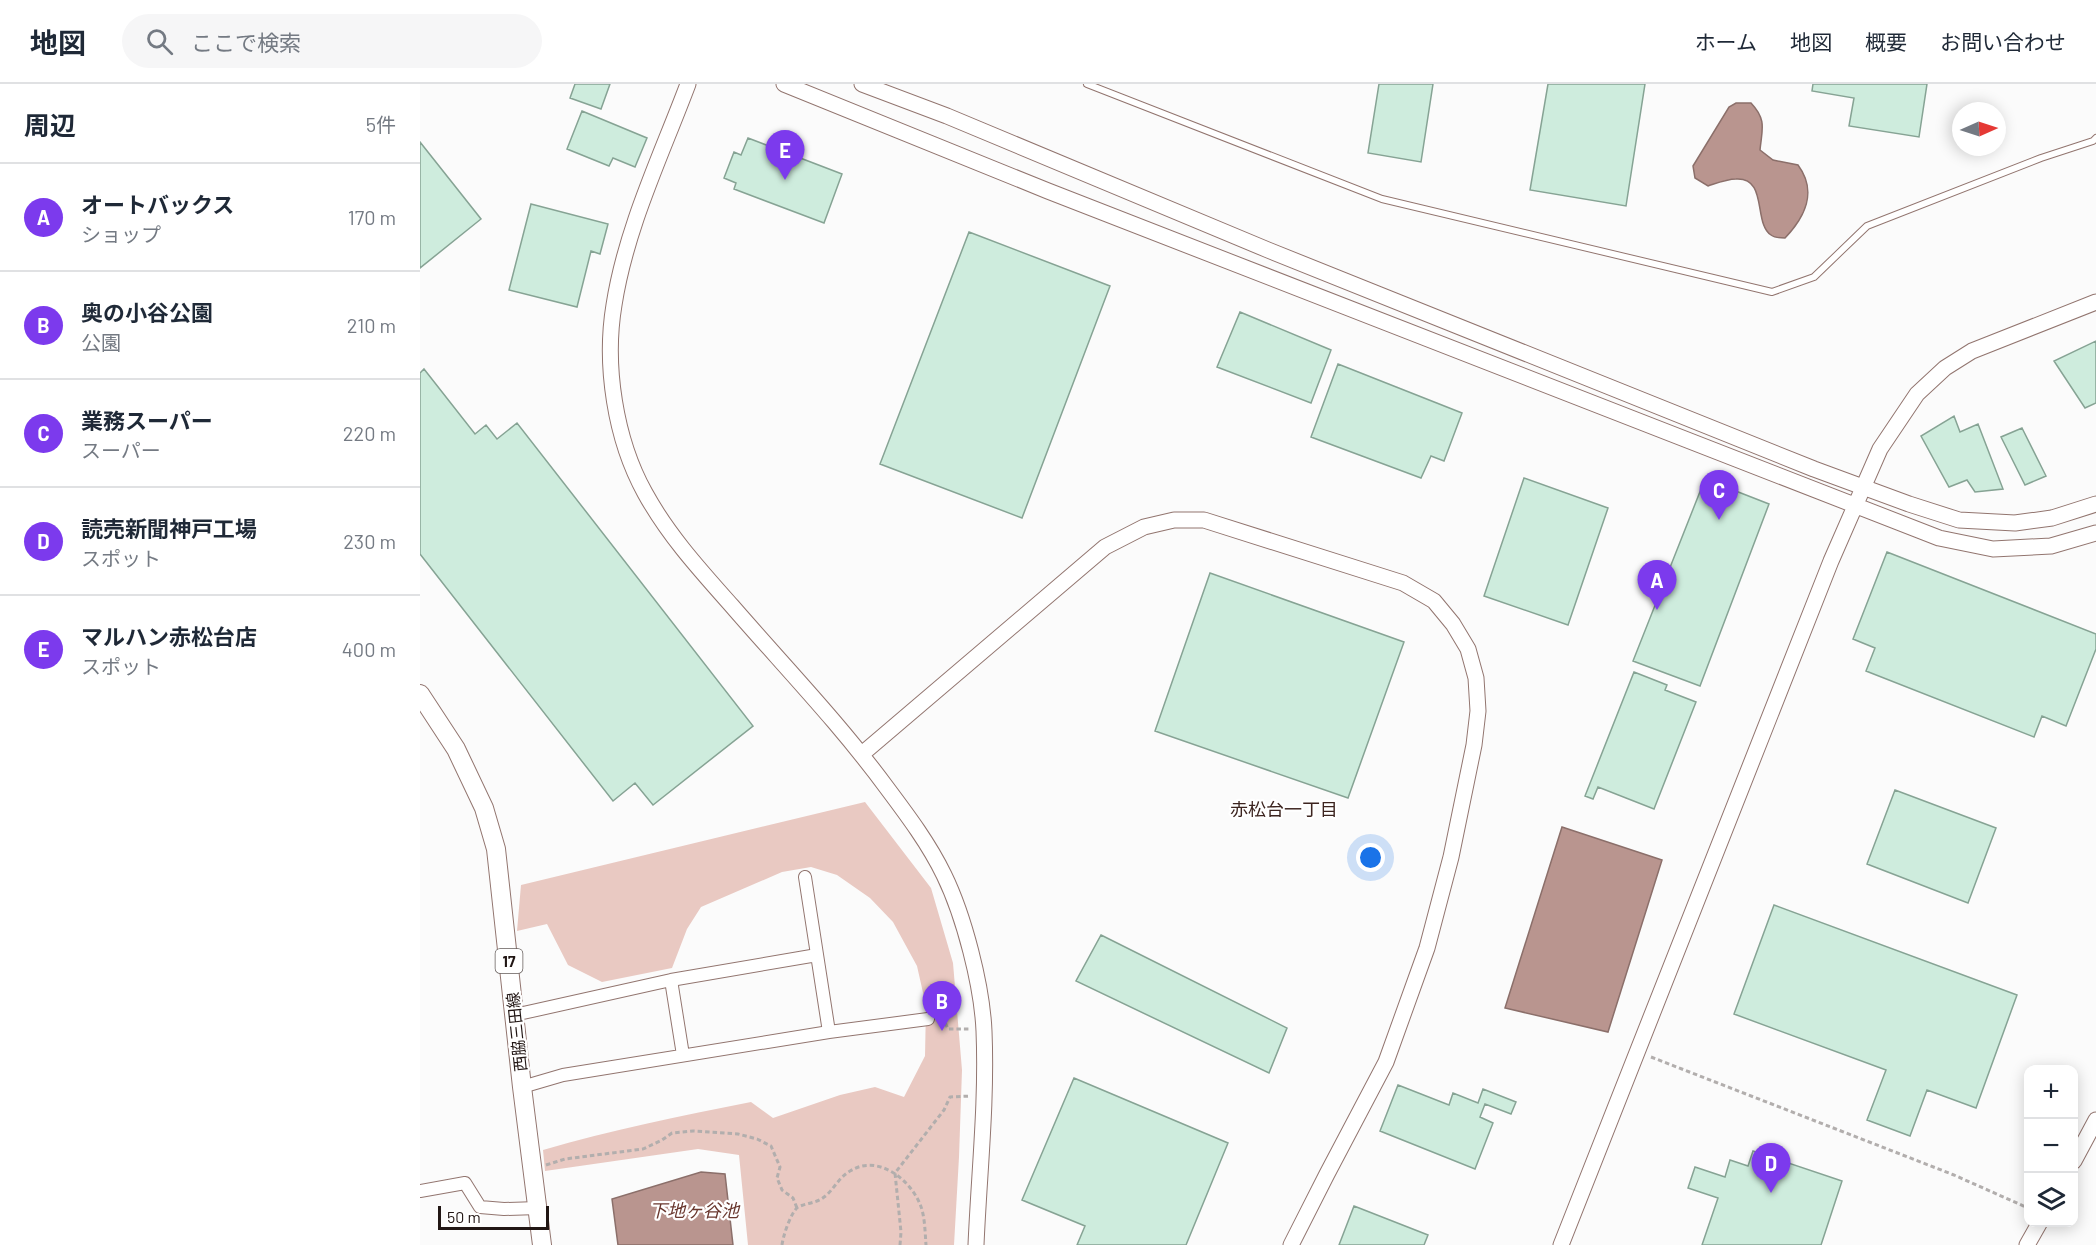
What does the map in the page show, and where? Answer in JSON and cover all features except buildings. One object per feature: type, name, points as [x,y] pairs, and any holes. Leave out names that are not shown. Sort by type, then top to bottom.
[{"type":"main road","name":"西脇三田線","points":[[420,694],[456,749],[484,808],[496,849],[542,1245]]},
{"type":"street","points":[[688,84],[633,228],[620,272],[613,308],[610,353],[612,388],[620,423],[644,492],[685,553],[861,754],[907,815],[944,876],[962,920],[972,958],[984,1029],[976,1245]]},
{"type":"street","points":[[784,84],[1048,191],[1939,538],[1993,549],[2051,546],[2096,533]]},
{"type":"street","points":[[862,84],[946,116],[1268,250],[1862,487],[1959,520],[2015,523],[2043,519],[2096,504]]},
{"type":"street","points":[[1561,1245],[1854,506],[1880,449],[1917,394],[1945,368],[1972,351],[2096,302]]},
{"type":"street","points":[[861,754],[1105,547],[1144,527],[1174,520],[1204,520],[1403,583],[1434,601],[1454,624],[1468,649],[1476,678],[1478,711],[1474,745],[1451,857],[1427,948],[1386,1062],[1292,1245]]},
{"type":"street","points":[[805,878],[829,1032]]},
{"type":"street","points":[[514,1015],[671,980],[817,955]]},
{"type":"street","points":[[671,980],[682,1055]]},
{"type":"street","points":[[522,1087],[563,1075],[682,1055],[829,1032],[928,1020]]},
{"type":"street","points":[[2078,1152],[2096,1120]]},
{"type":"street","points":[[420,1191],[465,1183],[480,1207],[538,1208]]},
{"type":"street","points":[[2027,1245],[2037,1227]]},
{"type":"lane","points":[[1087,84],[1382,199],[1772,292],[1814,276],[1867,226],[2096,138]]},
{"type":"path","points":[[928,1020],[931,1006],[938,1006],[948,1029],[984,1029]]},
{"type":"path","points":[[1638,1052],[1954,1175],[2024,1207]]},
{"type":"path","points":[[900,1245],[901,1232],[895,1173],[944,1110],[950,1097],[983,1096]]},
{"type":"path","points":[[532,1166],[552,1165],[565,1159],[643,1149],[672,1133],[693,1131],[738,1134],[771,1146],[780,1167],[777,1178],[782,1190],[793,1198],[797,1208]]},
{"type":"path","points":[[782,1245],[789,1221],[797,1208],[825,1197],[835,1183],[849,1171],[862,1165],[880,1167],[895,1173],[910,1187],[921,1206],[926,1245]]},
{"type":"shaded area","points":[[865,802],[931,888],[953,963],[962,1070],[954,1245],[748,1245],[739,1155],[698,1149],[545,1171],[543,1150],[620,1130],[751,1102],[773,1118],[840,1095],[875,1087],[904,1097],[925,1056],[926,1006],[917,966],[893,922],[870,898],[837,875],[811,867],[782,872],[701,907],[687,929],[672,968],[602,982],[568,965],[547,924],[517,931],[521,885]]},
{"type":"water","points":[[1736,103],[1751,103],[1756,109],[1762,125],[1760,150],[1773,160],[1798,165],[1804,175],[1808,194],[1806,204],[1798,222],[1785,238],[1773,236],[1766,229],[1756,193],[1746,180],[1729,180],[1708,186],[1695,178],[1693,166],[1729,107]]},
{"type":"water","points":[[1562,827],[1662,860],[1608,1032],[1505,1008]]},
{"type":"water","name":"下地ヶ谷池","points":[[701,1172],[725,1174],[733,1245],[618,1245],[612,1199]]},
{"type":"place","name":"マルハン赤松台店","points":[[785,180]]},
{"type":"place","name":"業務スーパー","points":[[1719,520]]},
{"type":"place","name":"オートバックス","points":[[1657,610]]},
{"type":"place","name":"奥の小谷公園","points":[[942,1031]]},
{"type":"place","name":"読売新聞神戸工場","points":[[1771,1193]]},
{"type":"district","name":"赤松台一丁目","points":[[1284,809]]}]
